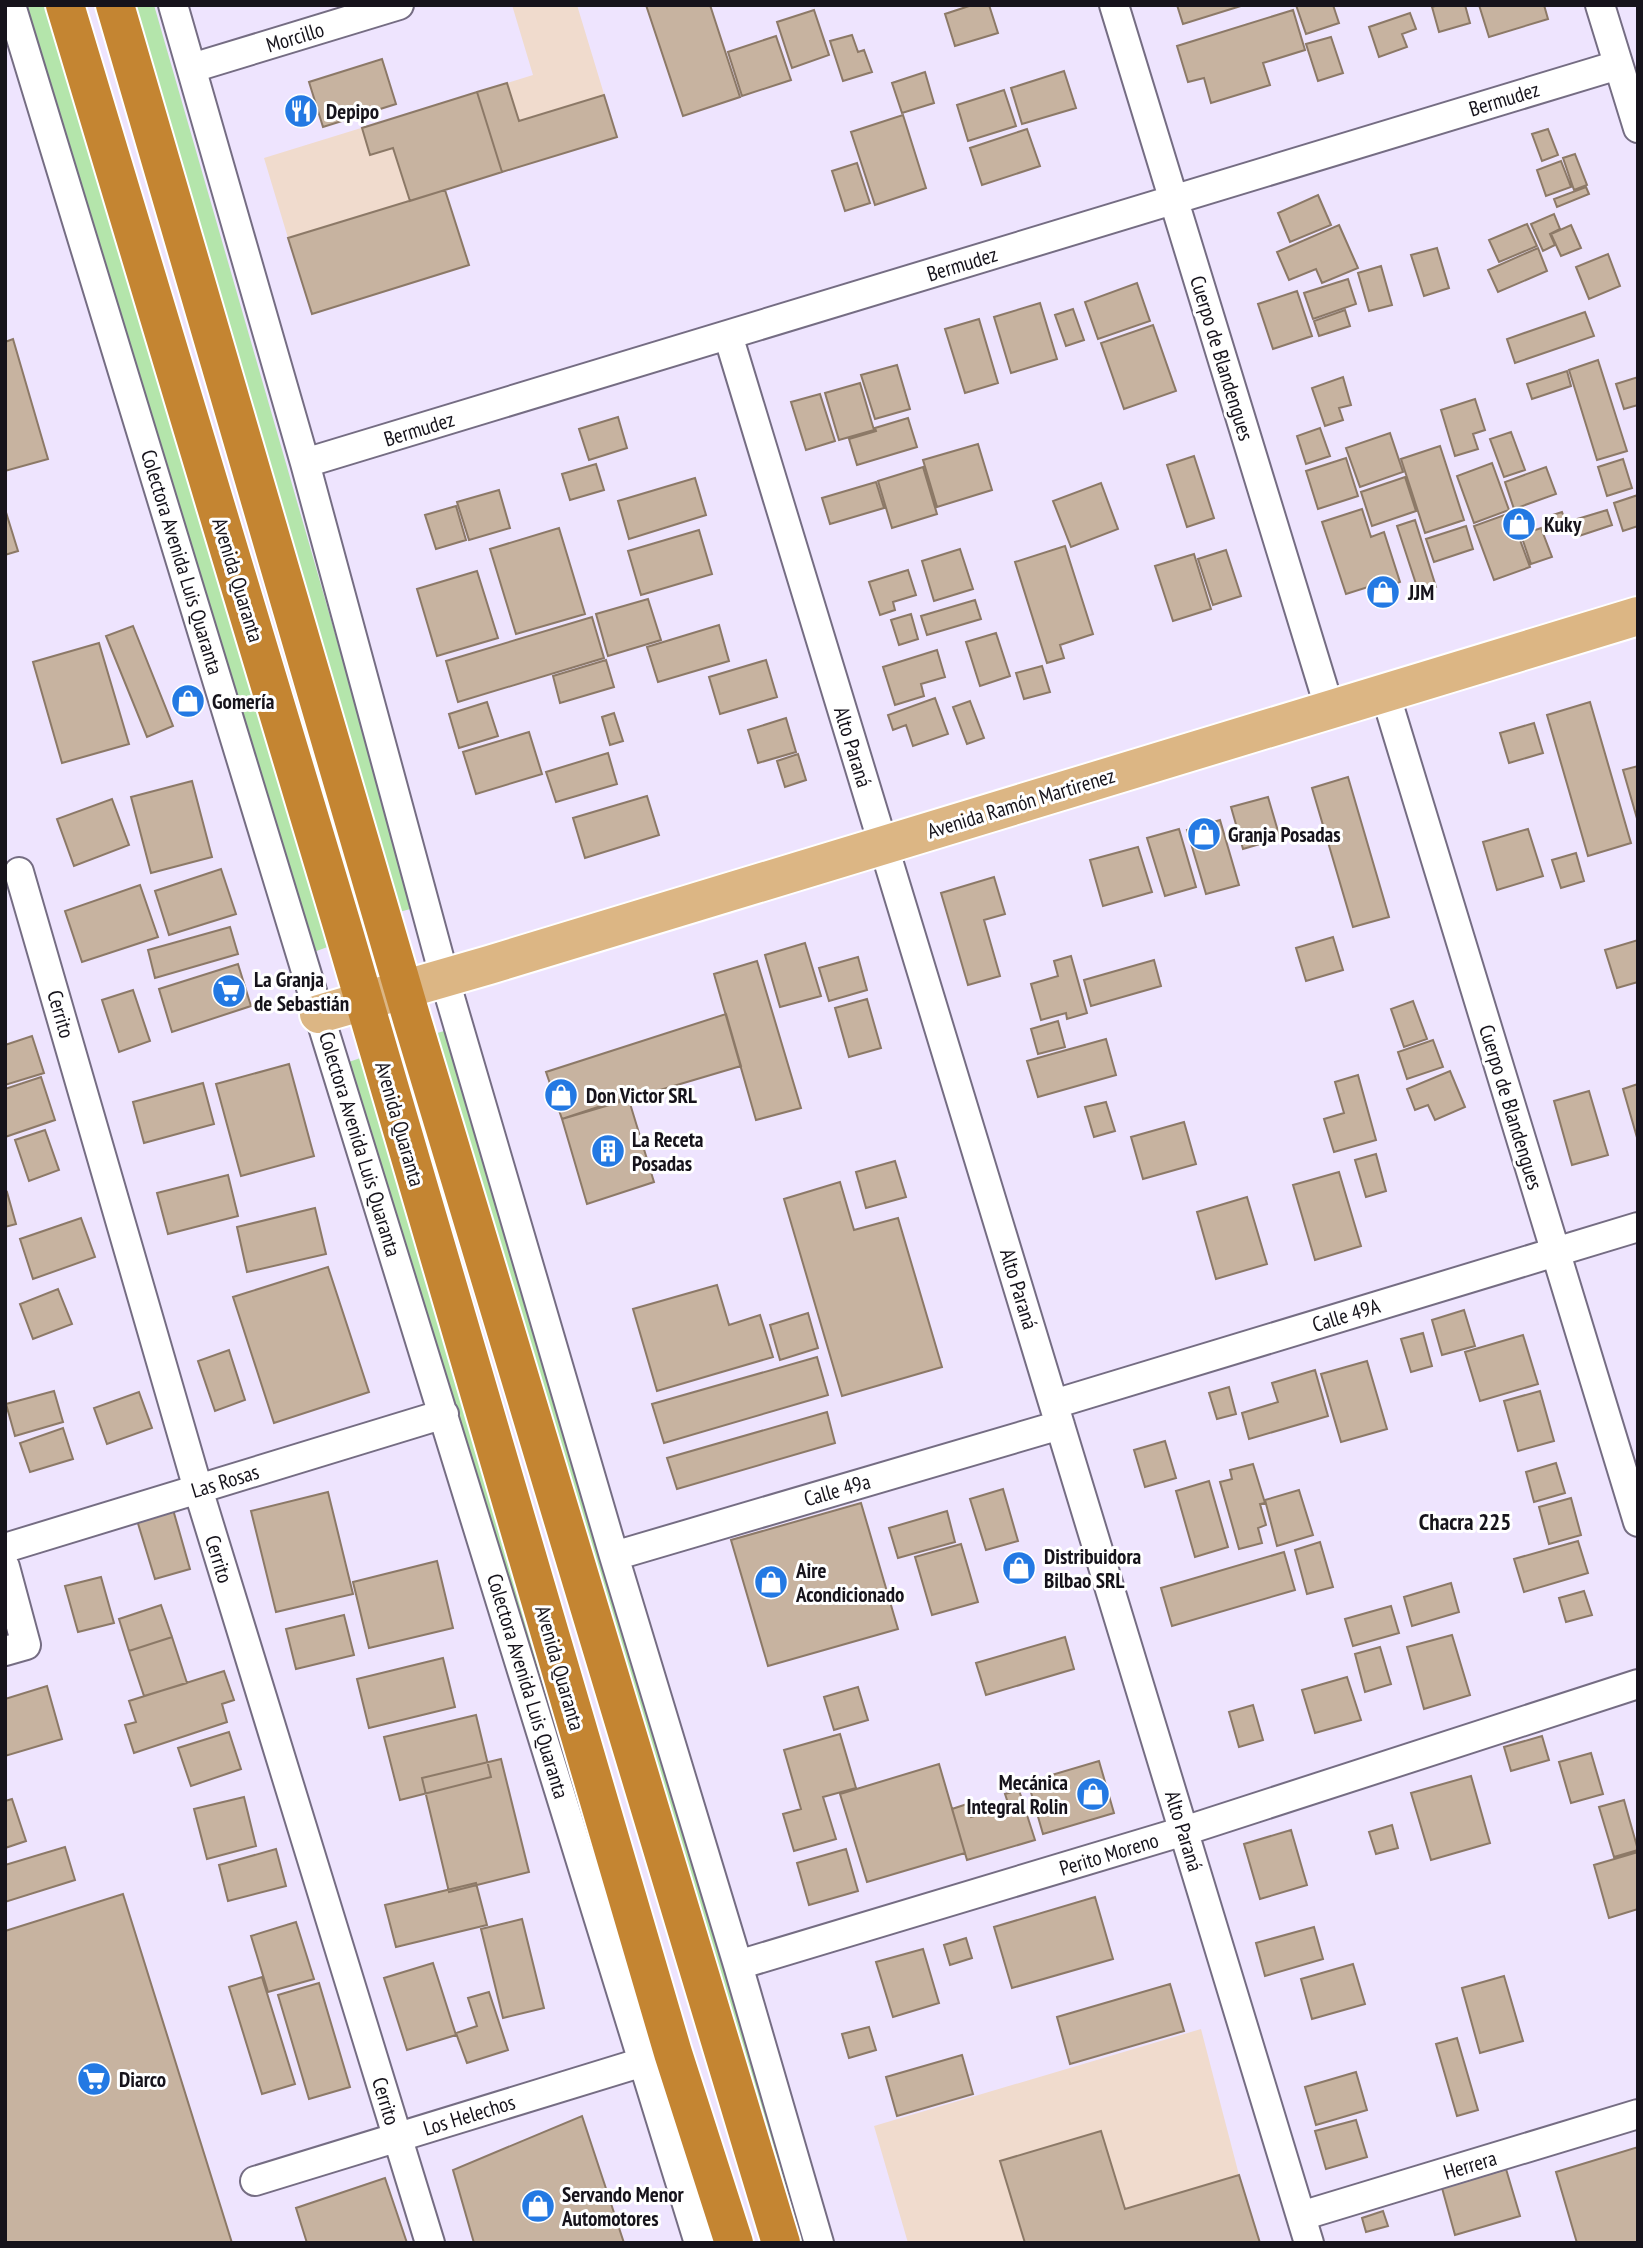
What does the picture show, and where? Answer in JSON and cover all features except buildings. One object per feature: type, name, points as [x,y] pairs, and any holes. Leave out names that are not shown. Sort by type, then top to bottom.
[{"type":"highway","name":"Avenida Quaranta","points":[[65,5],[364,1001],[658,2058],[734,2243]]},
{"type":"highway","name":"Avenida Quaranta","points":[[115,5],[404,989],[781,2243]]},
{"type":"main road","name":"Avenida Ramón Martirenez","points":[[319,1014],[1638,616]]},
{"type":"street","name":"Colectora Avenida Luis Quaranta","points":[[12,5],[319,1014],[444,1414],[658,2058],[699,2243]]},
{"type":"street","points":[[173,5],[305,463],[445,978],[819,2243]]},
{"type":"street","name":"Morcillo","points":[[192,68],[398,5]]},
{"type":"street","name":"Cuerpo de Blandengues","points":[[1114,5],[1330,710]]},
{"type":"street","points":[[1600,5],[1638,128]]},
{"type":"street","name":"Bermudez","points":[[305,463],[1618,65]]},
{"type":"street","name":"Alto Paraná","points":[[728,335],[1310,2243]]},
{"type":"street","name":"Cuerpo de Blandengues","points":[[1385,693],[1638,1522]]},
{"type":"street","name":"Cerrito","points":[[19,872],[198,1489],[430,2243]]},
{"type":"street","name":"Calle 49A","points":[[1057,1414],[1638,1227]]},
{"type":"street","name":"Las Rosas","points":[[5,1548],[444,1414]]},
{"type":"street","name":"Calle 49a","points":[[614,1556],[1057,1414]]},
{"type":"street","points":[[5,1567],[16,1648]]},
{"type":"street","name":"Perito Moreno","points":[[738,1965],[1184,1831],[1638,1684]]},
{"type":"street","name":"Los Helechos","points":[[255,2181],[658,2058]]},
{"type":"street","name":"Herrera","points":[[1301,2216],[1638,2114]]},
{"type":"shaded area","points":[[512,5],[577,5],[617,137],[288,238],[264,158],[533,75]]},
{"type":"shaded area","points":[[1201,2029],[1239,2175],[1260,2243],[908,2243],[874,2126]]},
{"type":"green space","points":[[24,5],[46,5],[333,945],[311,953]]},
{"type":"green space","points":[[132,5],[154,5],[414,908],[392,914]]},
{"type":"green space","points":[[451,1029],[807,2243],[790,2243],[427,1036]]},
{"type":"green space","points":[[366,1056],[648,1995],[633,2001],[346,1063]]},
{"type":"place","name":"Depipo","points":[[301,111]]},
{"type":"place","name":"Kuky","points":[[1519,524]]},
{"type":"place","name":"JJM","points":[[1383,592]]},
{"type":"place","name":"Gomería","points":[[188,701]]},
{"type":"place","name":"Granja Posadas","points":[[1204,834]]},
{"type":"place","name":"La Granja de Sebastián","points":[[229,991]]},
{"type":"place","name":"Don Victor SRL","points":[[561,1095]]},
{"type":"place","name":"La Receta Posadas","points":[[608,1151]]},
{"type":"place","name":"Distribuidora Bilbao SRL","points":[[1019,1568]]},
{"type":"place","name":"Aire Acondicionado","points":[[771,1582]]},
{"type":"place","name":"Mecánica Integral Rolin","points":[[1093,1794]]},
{"type":"place","name":"Diarco","points":[[94,2079]]},
{"type":"place","name":"Servando Menor Automotores","points":[[538,2206]]},
{"type":"district","name":"Chacra 225","points":[[1465,1521]]}]
